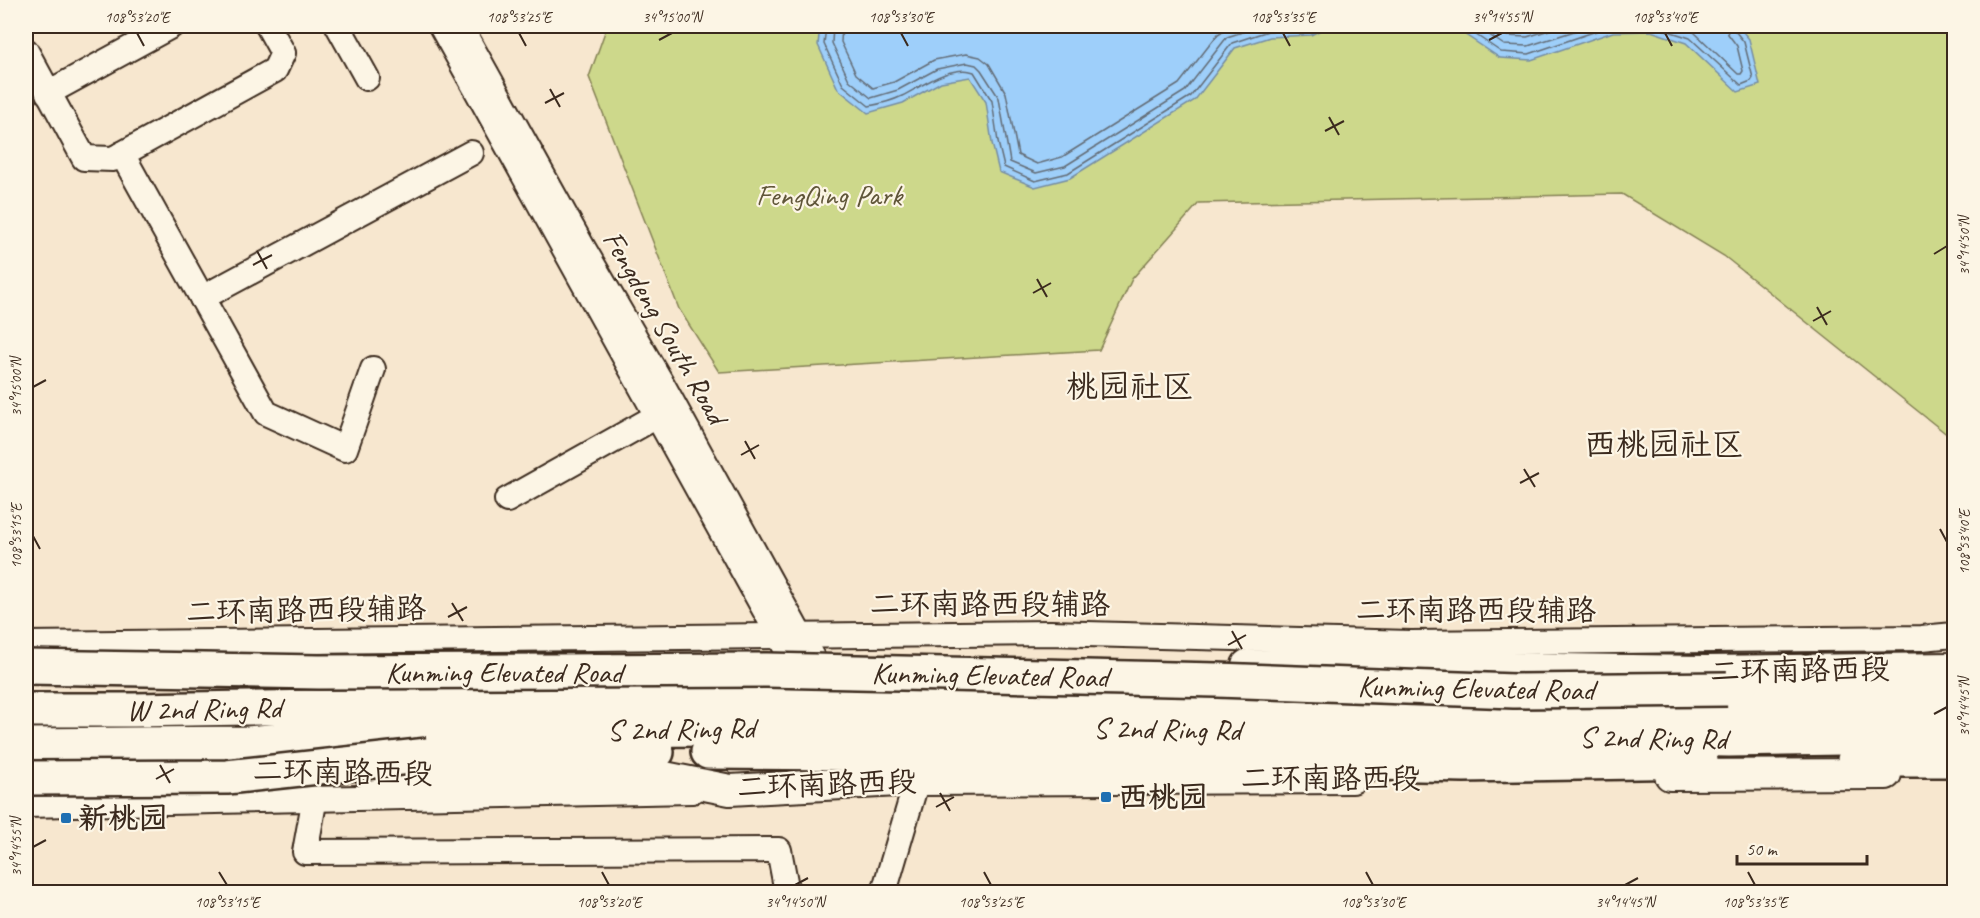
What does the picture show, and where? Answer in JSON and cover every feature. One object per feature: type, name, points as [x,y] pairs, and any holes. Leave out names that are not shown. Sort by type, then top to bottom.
[{"type":"highway","name":"Kunming Elevated Road","points":[[26,667],[318,672],[767,670],[1228,681],[1514,691],[1954,687]]},
{"type":"highway","name":"S 2nd Ring Rd","points":[[381,718],[918,697],[1728,715],[1954,713]]},
{"type":"highway","name":"W 2nd Ring Rd","points":[[26,710],[134,710],[381,718]]},
{"type":"highway","name":"W 2nd Ring Rd","points":[[26,745],[248,742],[381,718]]},
{"type":"highway","name":"S 2nd Ring Rd","points":[[381,718],[718,729],[915,723],[1729,740],[1954,736]]},
{"type":"highway","points":[[26,756],[751,751],[1464,765],[1954,760]]},
{"type":"highway","points":[[26,778],[226,777],[428,755]]},
{"type":"main road","name":"二环南路西段","points":[[26,675],[797,648],[1622,671],[1954,668]]},
{"type":"main road","name":"二环南路西段","points":[[26,773],[639,772],[730,790],[917,780],[1851,773],[1954,776]]},
{"type":"street","points":[[48,93],[171,26]]},
{"type":"street","points":[[338,26],[367,78]]},
{"type":"street","name":"Fengdeng South Road","points":[[441,26],[657,416],[797,648]]},
{"type":"street","name":"Fengdeng South Road","points":[[460,26],[582,246],[662,382],[797,648]]},
{"type":"street","points":[[26,51],[84,158],[113,159],[275,70],[283,53],[272,27]]},
{"type":"street","points":[[202,298],[471,153]]},
{"type":"street","points":[[122,154],[266,413],[345,449],[373,369]]},
{"type":"street","points":[[507,500],[657,416]]},
{"type":"street","name":"二环南路西段辅路","points":[[26,644],[797,648],[1050,633],[1411,644],[1922,638],[1954,635]]},
{"type":"street","points":[[884,892],[917,780]]},
{"type":"street","points":[[26,805],[315,797],[730,790]]},
{"type":"street","points":[[315,797],[305,852],[779,850],[787,892]]},
{"type":"green space","name":"FengQing Park","points":[[607,26],[1954,26],[1954,440],[1724,256],[1622,194],[1199,203],[1132,279],[1099,350],[719,372],[679,309],[589,77]]},
{"type":"water","points":[[820,26],[1329,26],[1311,35],[1270,37],[1235,48],[1195,100],[1070,178],[1035,187],[999,172],[986,102],[970,77],[941,82],[903,103],[868,113],[838,89],[818,45]]},
{"type":"water","points":[[1452,26],[1738,26],[1749,39],[1760,85],[1738,92],[1686,43],[1651,31],[1613,32],[1531,60],[1500,58]]},
{"type":"place","name":"西桃园","points":[[1106,797]]},
{"type":"place","name":"新桃园","points":[[66,818]]},
{"type":"district","name":"桃园社区","points":[[1130,386]]},
{"type":"district","name":"西桃园社区","points":[[1664,444]]}]
